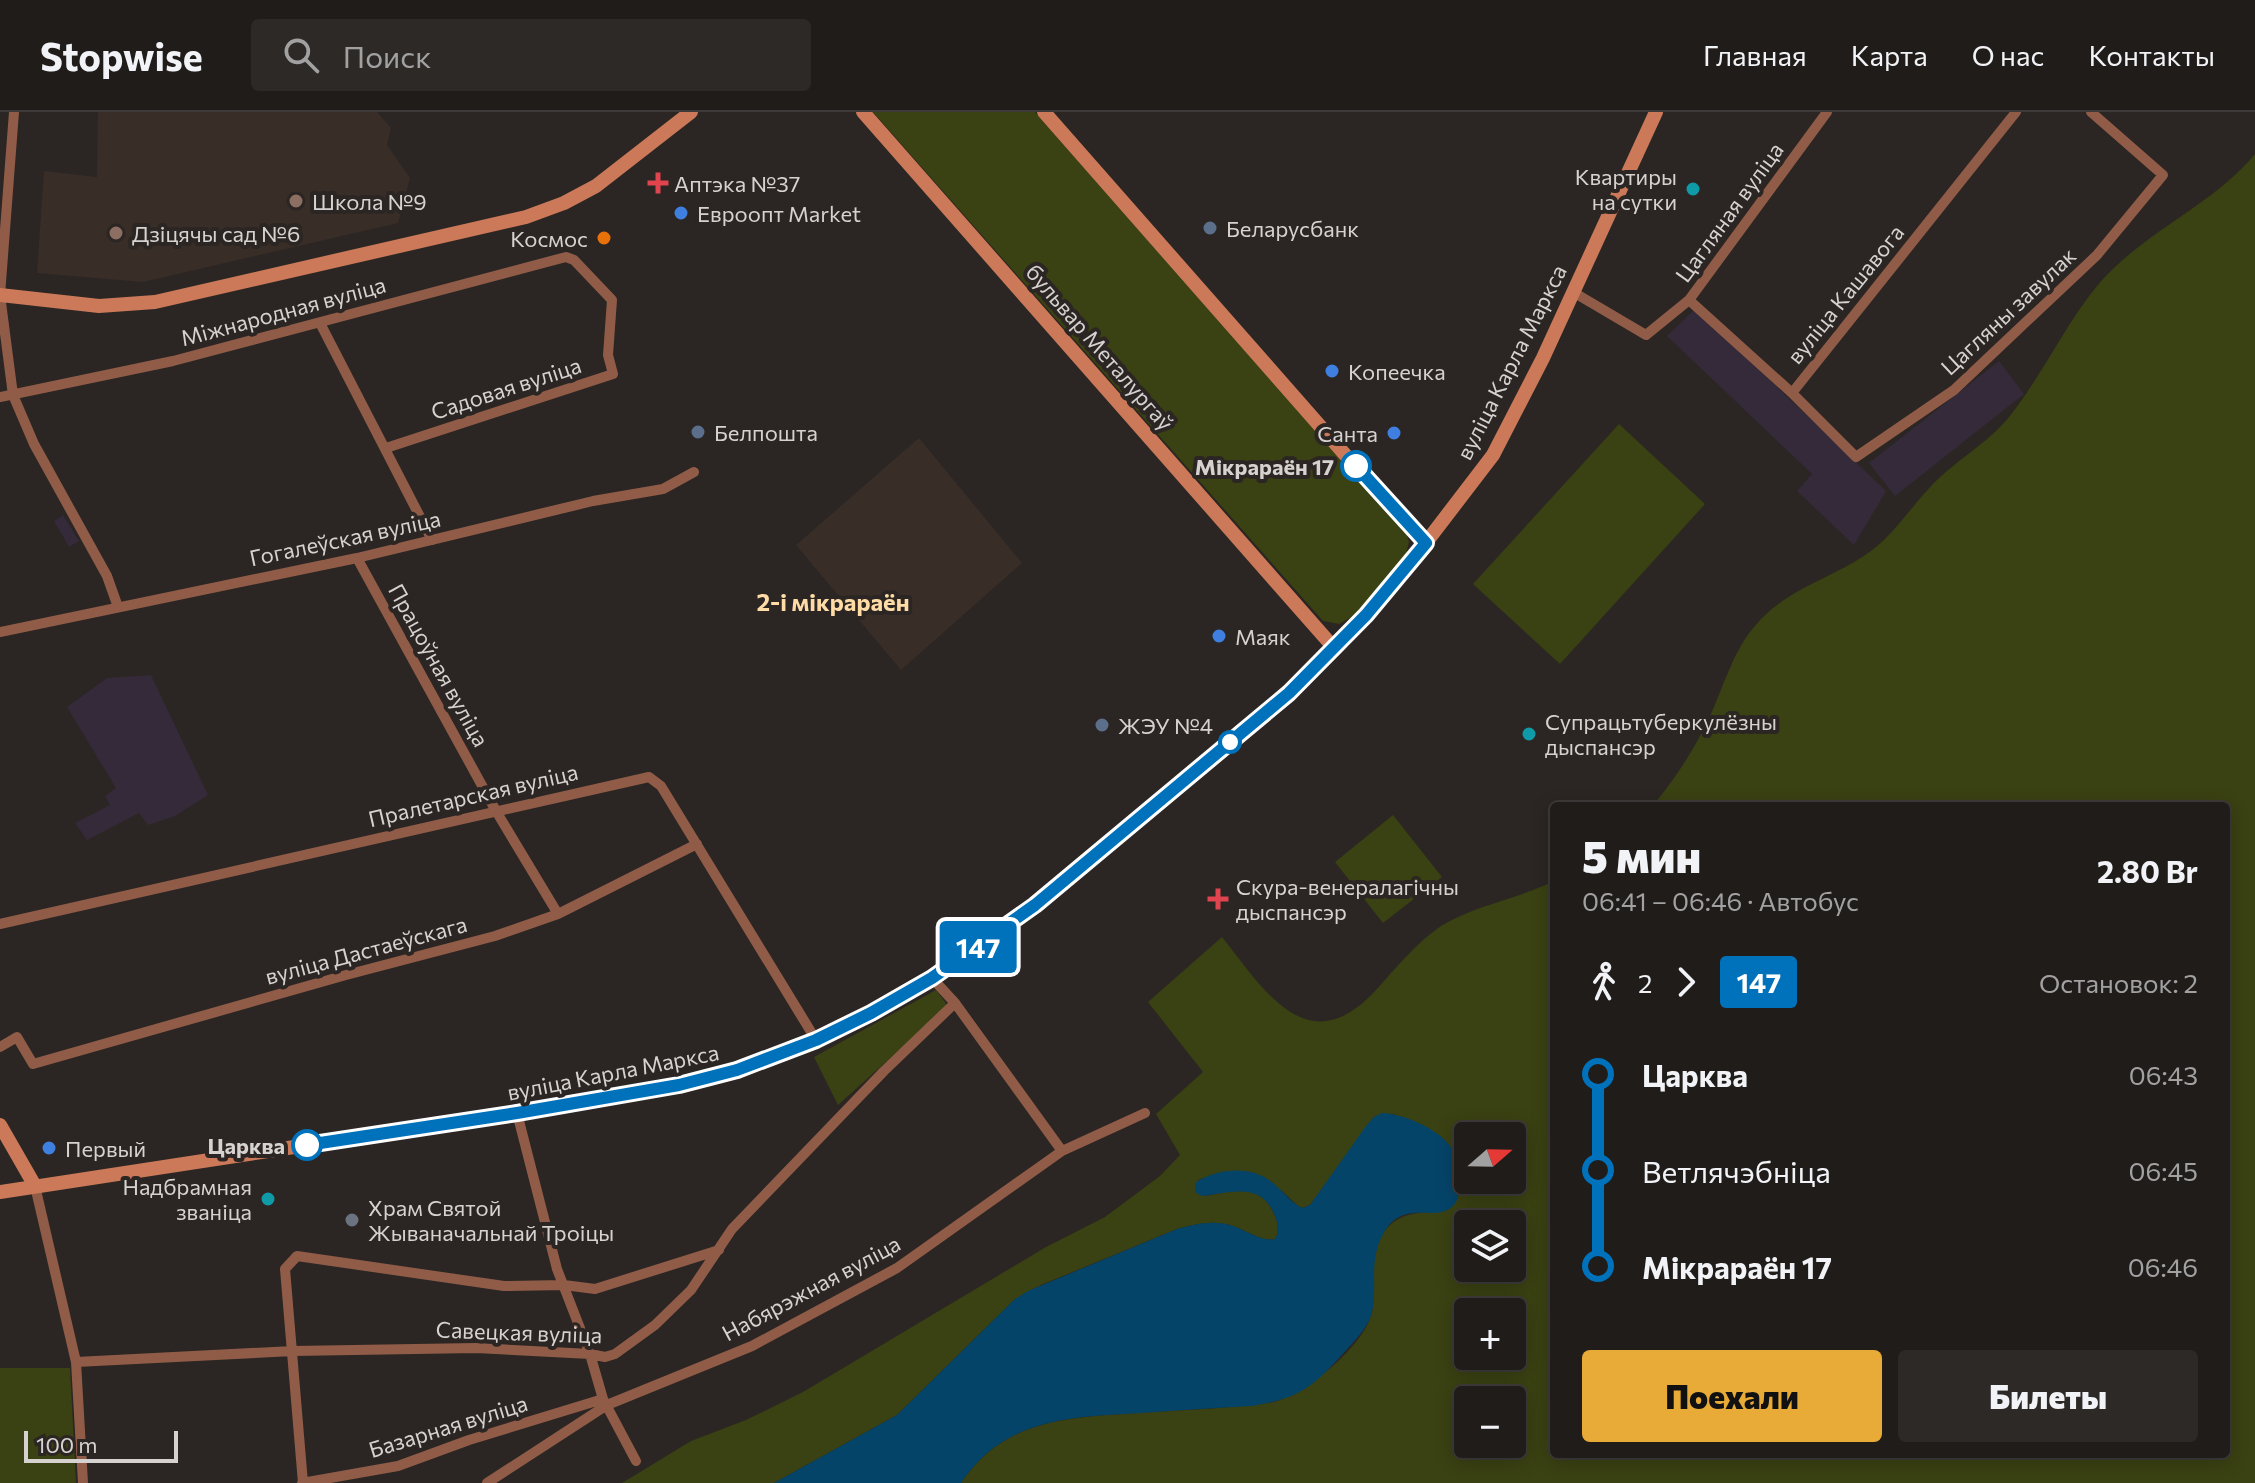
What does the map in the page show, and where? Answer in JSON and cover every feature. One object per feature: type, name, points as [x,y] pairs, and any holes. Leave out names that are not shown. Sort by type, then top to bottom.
[{"type":"main road","points":[[0,295],[99,306],[155,302],[501,224],[564,203],[596,186],[691,112]]},
{"type":"main road","name":"бульвар Металургаў","points":[[863,112],[1335,649]]},
{"type":"main road","points":[[1044,112],[1426,543]]},
{"type":"main road","name":"вуліца Карла Маркса","points":[[0,1192],[517,1113],[679,1085],[737,1070],[816,1040],[932,978],[1035,905],[1289,693],[1382,598],[1493,455],[1543,358],[1656,112]]},
{"type":"main road","points":[[0,1125],[35,1186]]},
{"type":"street","points":[[14,112],[0,295],[13,395],[34,444],[107,576],[118,607]]},
{"type":"street","name":"Цагляная вуліца","points":[[1573,292],[1646,335],[1689,300],[1827,112]]},
{"type":"street","name":"вуліца Кашавога","points":[[1689,300],[1792,393],[2016,112]]},
{"type":"street","name":"Цагляны завулак","points":[[1792,393],[1856,457],[1954,390],[2097,255],[2163,175],[2091,112]]},
{"type":"street","name":"Міжнародная вуліца","points":[[0,397],[173,361],[566,257],[574,260]]},
{"type":"street","name":"Садовая вуліца","points":[[386,448],[613,374],[608,355],[612,300],[574,260]]},
{"type":"street","points":[[320,323],[432,540]]},
{"type":"street","name":"Гогалеўская вуліца","points":[[0,632],[357,558],[593,501],[663,489],[694,472]]},
{"type":"street","name":"Працоўная вуліца","points":[[357,558],[496,811],[558,914]]},
{"type":"street","name":"Пралетарская вуліца","points":[[0,924],[649,777],[661,786],[816,1040]]},
{"type":"street","name":"вуліца Дастаеўскага","points":[[0,1047],[17,1037],[33,1064],[495,936],[558,914],[697,844]]},
{"type":"street","points":[[932,978],[955,1003],[1062,1151]]},
{"type":"street","name":"Савецкая вуліца","points":[[76,1362],[293,1351],[476,1348],[605,1357],[615,1354],[655,1325],[691,1290],[742,1218],[884,1071],[955,1003]]},
{"type":"street","points":[[517,1113],[557,1269],[605,1402],[636,1461]]},
{"type":"street","name":"Набярэжная вуліца","points":[[487,1483],[605,1402],[752,1346],[828,1307],[897,1268],[1062,1151],[1145,1113]]},
{"type":"street","points":[[35,1186],[76,1362],[83,1483]]},
{"type":"street","points":[[303,1483],[285,1269],[297,1256],[504,1286],[564,1285],[595,1289],[719,1250]]},
{"type":"street","name":"Базарная вуліца","points":[[303,1483],[398,1466],[469,1440],[605,1402]]},
{"type":"shaded area","points":[[98,112],[377,112],[391,128],[387,145],[410,178],[398,223],[143,282],[37,273],[44,171],[97,177]]},
{"type":"shaded area","points":[[1695,309],[1886,491],[1854,545],[1797,491],[1812,474],[1667,336]]},
{"type":"shaded area","points":[[1999,361],[2024,394],[1895,496],[1869,463]]},
{"type":"shaded area","points":[[919,438],[1022,563],[901,670],[796,545]]},
{"type":"shaded area","points":[[63,515],[79,541],[69,547],[54,521]]},
{"type":"shaded area","points":[[151,675],[208,795],[175,816],[148,825],[139,813],[87,840],[75,823],[110,805],[105,796],[116,788],[67,707],[107,678]]},
{"type":"green space","points":[[873,112],[1035,112],[1406,532],[1409,542],[1406,554],[1355,615],[1339,624],[1323,621]]},
{"type":"green space","points":[[2255,154],[2255,1483],[961,1483],[996,1446],[1037,1426],[1084,1417],[1274,1402],[1302,1389],[1332,1366],[1367,1326],[1373,1307],[1372,1269],[1378,1242],[1384,1232],[1391,1224],[1410,1214],[1437,1212],[1425,1128],[1393,1114],[1374,1117],[1310,1205],[1302,1208],[1281,1190],[1248,1175],[1219,1174],[1198,1180],[1207,1196],[1246,1191],[1262,1198],[1269,1204],[1277,1220],[1275,1239],[1264,1239],[1223,1224],[1197,1224],[1177,1229],[1041,1285],[1015,1299],[897,1415],[774,1483],[622,1483],[691,1441],[746,1420],[803,1392],[1046,1247],[1105,1217],[1160,1176],[1180,1155],[1156,1114],[1203,1072],[1148,1002],[1222,937],[1272,997],[1290,1012],[1309,1020],[1329,1021],[1352,1011],[1441,926],[1550,883],[1550,1458],[2230,1458],[2230,802],[1655,802],[1692,750],[1735,658],[1754,627],[1784,600],[1869,553],[1932,485],[1991,436],[2032,385],[2085,301],[2134,250],[2218,189]]},
{"type":"green space","points":[[1619,424],[1705,504],[1560,664],[1473,584]]},
{"type":"green space","points":[[1393,815],[1442,877],[1383,923],[1335,862]]},
{"type":"green space","points":[[936,990],[948,1006],[838,1105],[814,1057]]},
{"type":"green space","points":[[0,1368],[70,1368],[76,1483],[0,1483]]},
{"type":"water","points":[[1382,1113],[1402,1117],[1423,1125],[1443,1138],[1454,1152],[1454,1194],[1458,1196],[1453,1206],[1445,1211],[1409,1214],[1391,1223],[1378,1244],[1374,1302],[1368,1322],[1336,1361],[1306,1388],[1283,1399],[1252,1406],[1089,1416],[1041,1425],[997,1445],[978,1461],[961,1483],[774,1483],[897,1415],[1015,1299],[1028,1291],[1190,1226],[1223,1224],[1264,1239],[1275,1239],[1277,1220],[1261,1197],[1243,1192],[1202,1196],[1195,1192],[1195,1183],[1224,1172],[1255,1173],[1265,1177],[1302,1208],[1310,1205],[1374,1117]]},
{"type":"bus line","name":"147","points":[[307,1145],[679,1085],[737,1070],[816,1040],[932,978],[1035,905],[1289,693],[1335,649],[1393,584],[1426,543],[1356,466]]},
{"type":"place","name":"Аптэка №37","points":[[658,183]]},
{"type":"place","name":"Квартиры на сутки","points":[[1693,189]]},
{"type":"place","name":"Школа №9","points":[[296,201]]},
{"type":"place","name":"Евроопт Market","points":[[681,213]]},
{"type":"place","name":"Беларусбанк","points":[[1210,228]]},
{"type":"place","name":"Дзіцячы сад №6","points":[[116,233]]},
{"type":"place","name":"Космос","points":[[604,238]]},
{"type":"place","name":"Копеечка","points":[[1332,371]]},
{"type":"place","name":"Белпошта","points":[[698,432]]},
{"type":"place","name":"Санта","points":[[1394,433]]},
{"type":"place","name":"Мікрараён 17","points":[[1356,466]]},
{"type":"place","name":"Маяк","points":[[1219,636]]},
{"type":"place","name":"ЖЭУ №4","points":[[1102,725]]},
{"type":"place","name":"Супрацьтуберкулёзны дыспансэр","points":[[1529,734]]},
{"type":"place","name":"Скура-венералагічны дыспансэр","points":[[1218,899]]},
{"type":"place","name":"Царква","points":[[307,1145]]},
{"type":"place","name":"Первый","points":[[49,1148]]},
{"type":"place","name":"Надбрамная званіца","points":[[268,1199]]},
{"type":"place","name":"Храм Святой Жываначальнай Троіцы","points":[[352,1220]]},
{"type":"district","name":"2-і мікрараён","points":[[833,601]]}]
